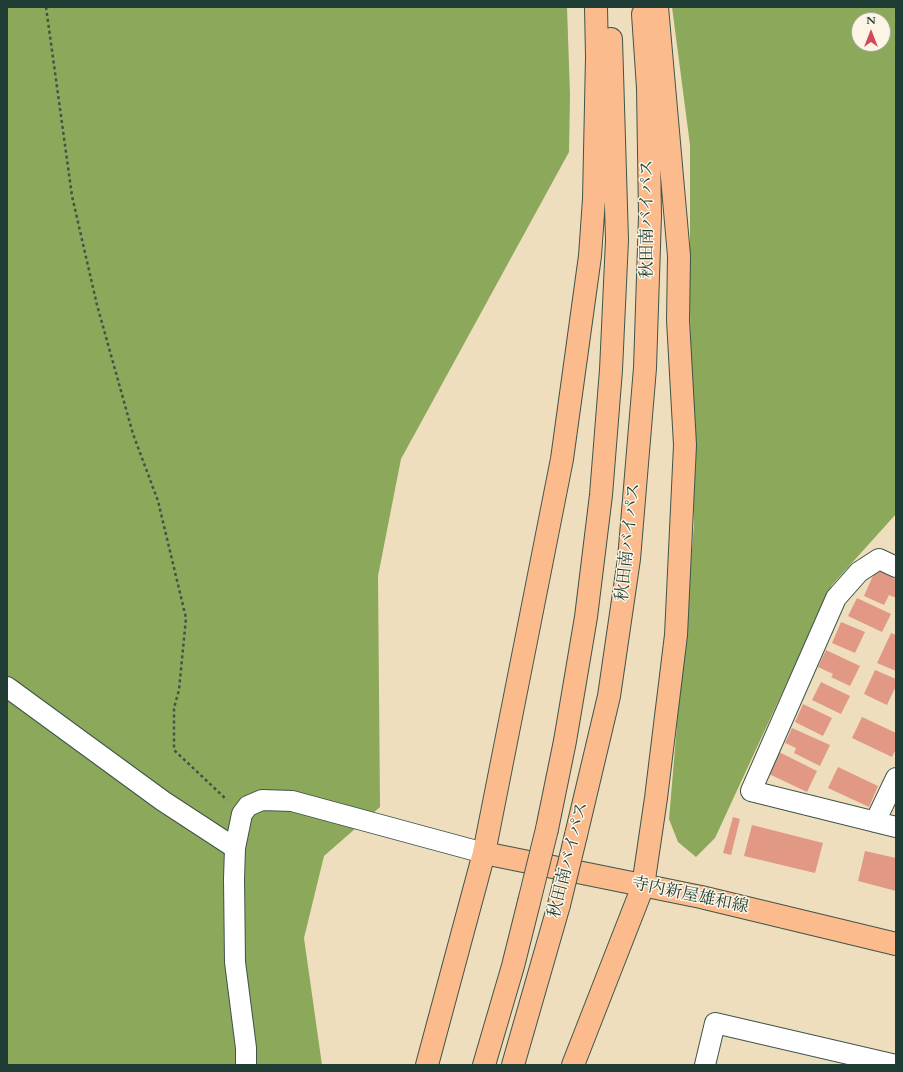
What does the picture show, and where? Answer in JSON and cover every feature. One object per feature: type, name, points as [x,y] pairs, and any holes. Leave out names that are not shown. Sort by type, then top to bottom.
[{"type":"main road","points":[[427,1065],[484,853],[562,459],[590,256],[594,199],[598,57],[596,7]]},
{"type":"main road","name":"秋田南バイパス","points":[[484,1065],[513,966],[547,829],[565,741],[586,617],[601,495],[611,370],[617,240],[610,7]]},
{"type":"main road","name":"秋田南バイパス","points":[[513,1065],[559,904],[609,696],[629,559],[644,376],[650,216],[648,88],[643,7]]},
{"type":"main road","points":[[573,1065],[643,886],[656,798],[676,635],[685,445],[678,320],[679,256],[657,7]]},
{"type":"main road","name":"寺内新屋雄和線","points":[[484,853],[701,897],[896,944]]},
{"type":"street","points":[[896,567],[879,559],[859,572],[836,598],[751,792],[896,827]]},
{"type":"street","points":[[7,687],[163,801],[235,848]]},
{"type":"street","points":[[875,822],[896,778]]},
{"type":"street","points":[[246,1065],[246,1048],[235,962],[235,848],[242,814],[248,806],[262,800],[292,801],[484,853]]},
{"type":"street","points":[[705,1065],[714,1023],[896,1065]]},
{"type":"path","points":[[46,7],[72,196],[97,305],[133,434],[158,500],[186,618],[179,690],[174,708],[174,750],[242,814]]},
{"type":"green space","points":[[7,7],[567,7],[570,95],[569,152],[401,459],[378,576],[380,807],[324,856],[304,938],[322,1065],[7,1065]]},
{"type":"green space","points":[[672,7],[896,7],[896,514],[832,585],[715,838],[696,857],[678,842],[669,819],[694,525],[690,309],[690,145]]},
{"type":"building","points":[[876,569],[896,579],[896,598],[889,595],[884,605],[864,596]]},
{"type":"building","points":[[857,598],[891,614],[882,632],[848,616]]},
{"type":"building","points":[[841,622],[865,632],[855,653],[832,643]]},
{"type":"building","points":[[891,633],[896,635],[896,671],[877,663]]},
{"type":"building","points":[[826,650],[860,666],[850,686],[831,677],[833,674],[818,667]]},
{"type":"building","points":[[875,670],[896,679],[896,686],[887,705],[864,694]]},
{"type":"building","points":[[821,682],[850,696],[841,714],[812,700]]},
{"type":"building","points":[[803,704],[832,718],[823,736],[795,722]]},
{"type":"building","points":[[862,717],[896,733],[896,749],[892,757],[852,738]]},
{"type":"building","points":[[792,728],[830,745],[820,766],[794,753],[796,748],[785,743]]},
{"type":"building","points":[[779,752],[817,771],[807,792],[769,774]]},
{"type":"building","points":[[838,767],[878,786],[869,807],[828,788]]},
{"type":"building","points":[[733,817],[740,819],[731,855],[723,853]]},
{"type":"building","points":[[752,825],[823,843],[815,873],[744,856]]},
{"type":"building","points":[[865,851],[896,858],[896,891],[858,881]]}]
